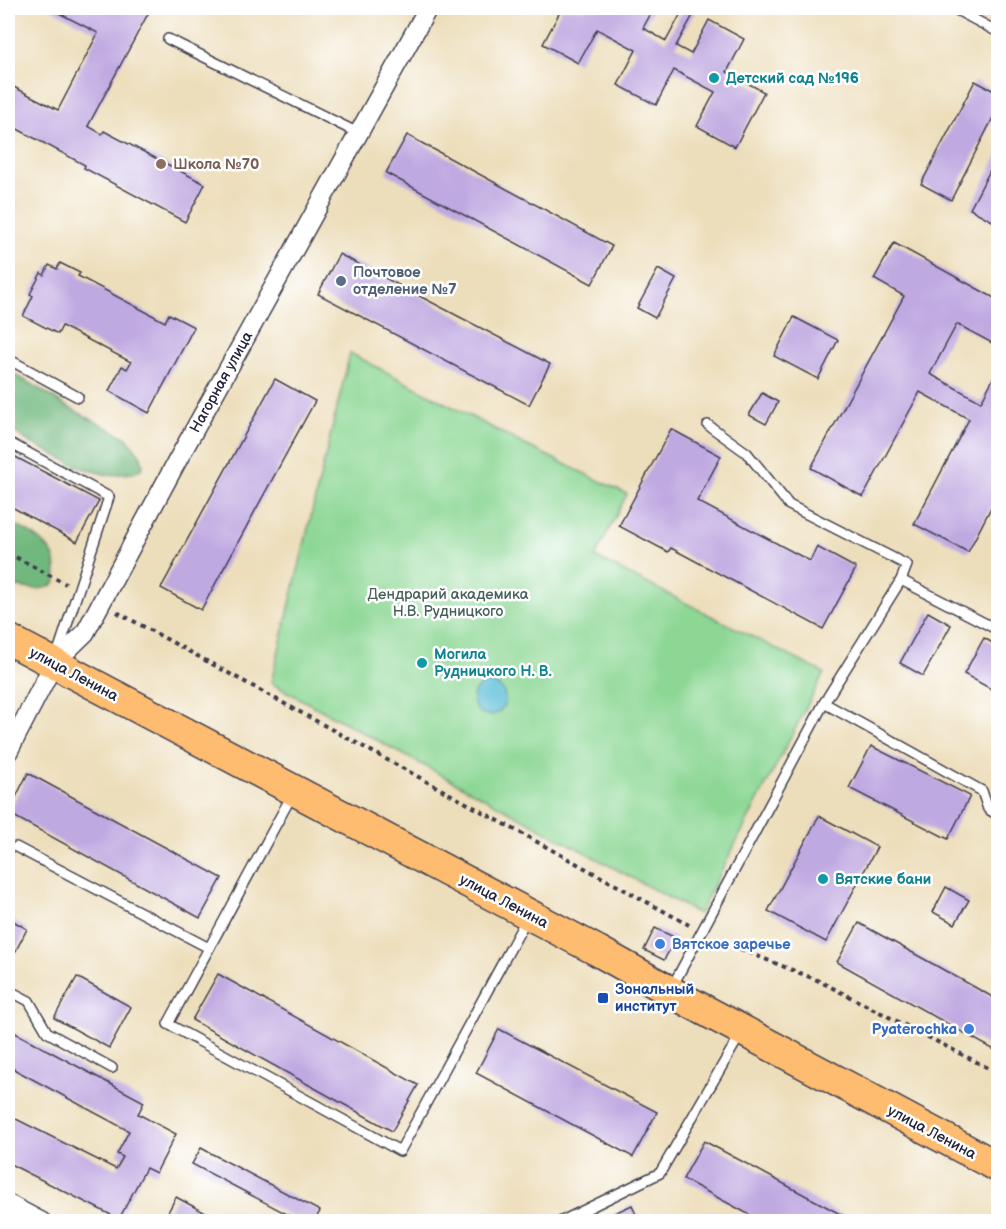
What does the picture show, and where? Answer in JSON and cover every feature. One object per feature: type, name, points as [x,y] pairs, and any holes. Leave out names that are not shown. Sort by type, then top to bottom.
[{"type":"main road","name":"улица Ленина","points":[[8,639],[999,1167]]},
{"type":"street","name":"Нагорная улица","points":[[8,752],[54,663],[85,633],[176,463],[428,8]]},
{"type":"street","points":[[8,1204],[42,1221]]},
{"type":"lane","points":[[953,8],[999,32]]},
{"type":"lane","points":[[168,39],[358,133]]},
{"type":"lane","points":[[8,359],[78,397]]},
{"type":"lane","points":[[670,991],[824,704],[902,580],[907,565],[789,505],[747,453],[708,425]]},
{"type":"lane","points":[[8,442],[109,497],[54,663]]},
{"type":"lane","points":[[902,580],[999,630]]},
{"type":"lane","points":[[824,704],[982,790],[988,809],[999,815]]},
{"type":"lane","points":[[295,790],[168,1024],[400,1151],[529,915]]},
{"type":"lane","points":[[16,847],[209,948]]},
{"type":"lane","points":[[8,990],[28,1001],[47,1032],[111,1068]]},
{"type":"lane","points":[[560,1221],[660,1173],[742,1030]]},
{"type":"path","points":[[8,553],[78,591]]},
{"type":"path","points":[[101,603],[701,932],[817,980],[999,1073]]},
{"type":"green space","name":"Дендрарий академика Н.В. Рудницкого","points":[[350,353],[523,444],[627,494],[595,557],[824,673],[699,914],[271,683]]},
{"type":"green space","points":[[8,371],[66,406],[127,438],[141,456],[143,466],[141,469],[133,473],[108,475],[79,467],[29,442],[8,427]]},
{"type":"green space","points":[[8,521],[34,536],[54,557],[56,582],[51,586],[33,589],[8,586]]},
{"type":"water","points":[[489,683],[500,688],[505,699],[500,710],[489,715],[478,710],[473,699],[478,688]]},
{"type":"building","points":[[49,8],[151,8],[88,126],[102,134],[104,131],[205,184],[185,222],[8,124],[8,84],[58,110],[98,33]]},
{"type":"building","name":"Детский сад №196","points":[[562,8],[654,8],[643,28],[666,41],[684,8],[697,8],[676,46],[691,54],[709,20],[744,39],[727,72],[764,92],[735,147],[697,126],[715,92],[674,70],[656,105],[618,85],[636,50],[597,29],[578,63],[543,44]]},
{"type":"building","points":[[975,81],[998,93],[998,108],[951,200],[921,184]]},
{"type":"building","points":[[407,135],[612,246],[592,284],[386,173]]},
{"type":"building","points":[[998,155],[998,224],[970,209]]},
{"type":"building","points":[[894,243],[998,300],[998,331],[992,343],[957,324],[930,374],[981,402],[998,369],[998,494],[968,552],[914,524],[969,419],[920,392],[863,497],[811,468],[904,296],[874,279]]},
{"type":"building","points":[[339,254],[550,364],[529,405],[318,294]]},
{"type":"building","points":[[60,263],[80,273],[78,276],[165,322],[169,314],[194,327],[149,413],[109,391],[122,366],[127,369],[131,362],[62,326],[58,334],[23,316],[33,296],[30,294],[41,273],[44,275],[49,265],[57,269]]},
{"type":"building","points":[[658,269],[676,279],[655,318],[637,308]]},
{"type":"building","points":[[794,317],[838,340],[818,379],[774,356]]},
{"type":"building","points":[[275,379],[315,401],[201,610],[161,588]]},
{"type":"building","points":[[762,393],[778,402],[766,424],[749,415]]},
{"type":"building","points":[[671,429],[721,456],[697,501],[810,561],[817,547],[856,568],[823,629],[671,548],[668,552],[619,526]]},
{"type":"building","points":[[8,453],[99,501],[77,542],[8,505]]},
{"type":"building","points":[[928,612],[951,625],[923,676],[900,663]]},
{"type":"building","points":[[984,638],[998,646],[998,693],[964,674]]},
{"type":"building","points":[[871,746],[970,796],[948,839],[849,788]]},
{"type":"building","points":[[28,773],[222,878],[200,918],[8,813]]},
{"type":"building","name":"Вятские бани","points":[[819,816],[877,847],[826,942],[768,911]]},
{"type":"building","points":[[946,887],[969,900],[955,924],[933,912]]},
{"type":"building","points":[[8,918],[27,929],[8,966]]},
{"type":"building","points":[[859,923],[998,1000],[998,1052],[837,962]]},
{"type":"building","name":"Вятское заречье","points":[[655,928],[676,938],[664,960],[644,950]]},
{"type":"building","points":[[218,974],[418,1085],[392,1131],[192,1020]]},
{"type":"building","points":[[77,977],[131,1007],[109,1048],[54,1018]]},
{"type":"building","points":[[8,1029],[144,1102],[138,1114],[176,1134],[156,1173],[146,1168],[119,1219],[8,1163],[8,1115],[116,1169],[123,1157],[117,1154],[129,1131],[8,1066]]},
{"type":"building","points":[[499,1029],[657,1112],[633,1157],[476,1073]]},
{"type":"building","points":[[704,1141],[855,1222],[763,1222],[683,1179]]},
{"type":"building","points":[[201,1148],[320,1211],[314,1222],[302,1222],[192,1164]]},
{"type":"building","points":[[176,1197],[222,1222],[163,1222]]},
{"type":"building","points":[[632,1205],[639,1222],[595,1222]]},
{"type":"place","name":"Детский сад №196","points":[[714,78]]},
{"type":"place","name":"Школа №70","points":[[161,164]]},
{"type":"place","name":"Почтовое отделение №7","points":[[341,281]]},
{"type":"place","name":"Могила Рудницкого Н. В.","points":[[422,663]]},
{"type":"place","name":"Вятские бани","points":[[823,879]]},
{"type":"place","name":"Вятское заречье","points":[[660,944]]},
{"type":"place","name":"Зональный институт","points":[[603,998]]},
{"type":"place","name":"Pyaterochka","points":[[969,1029]]}]
